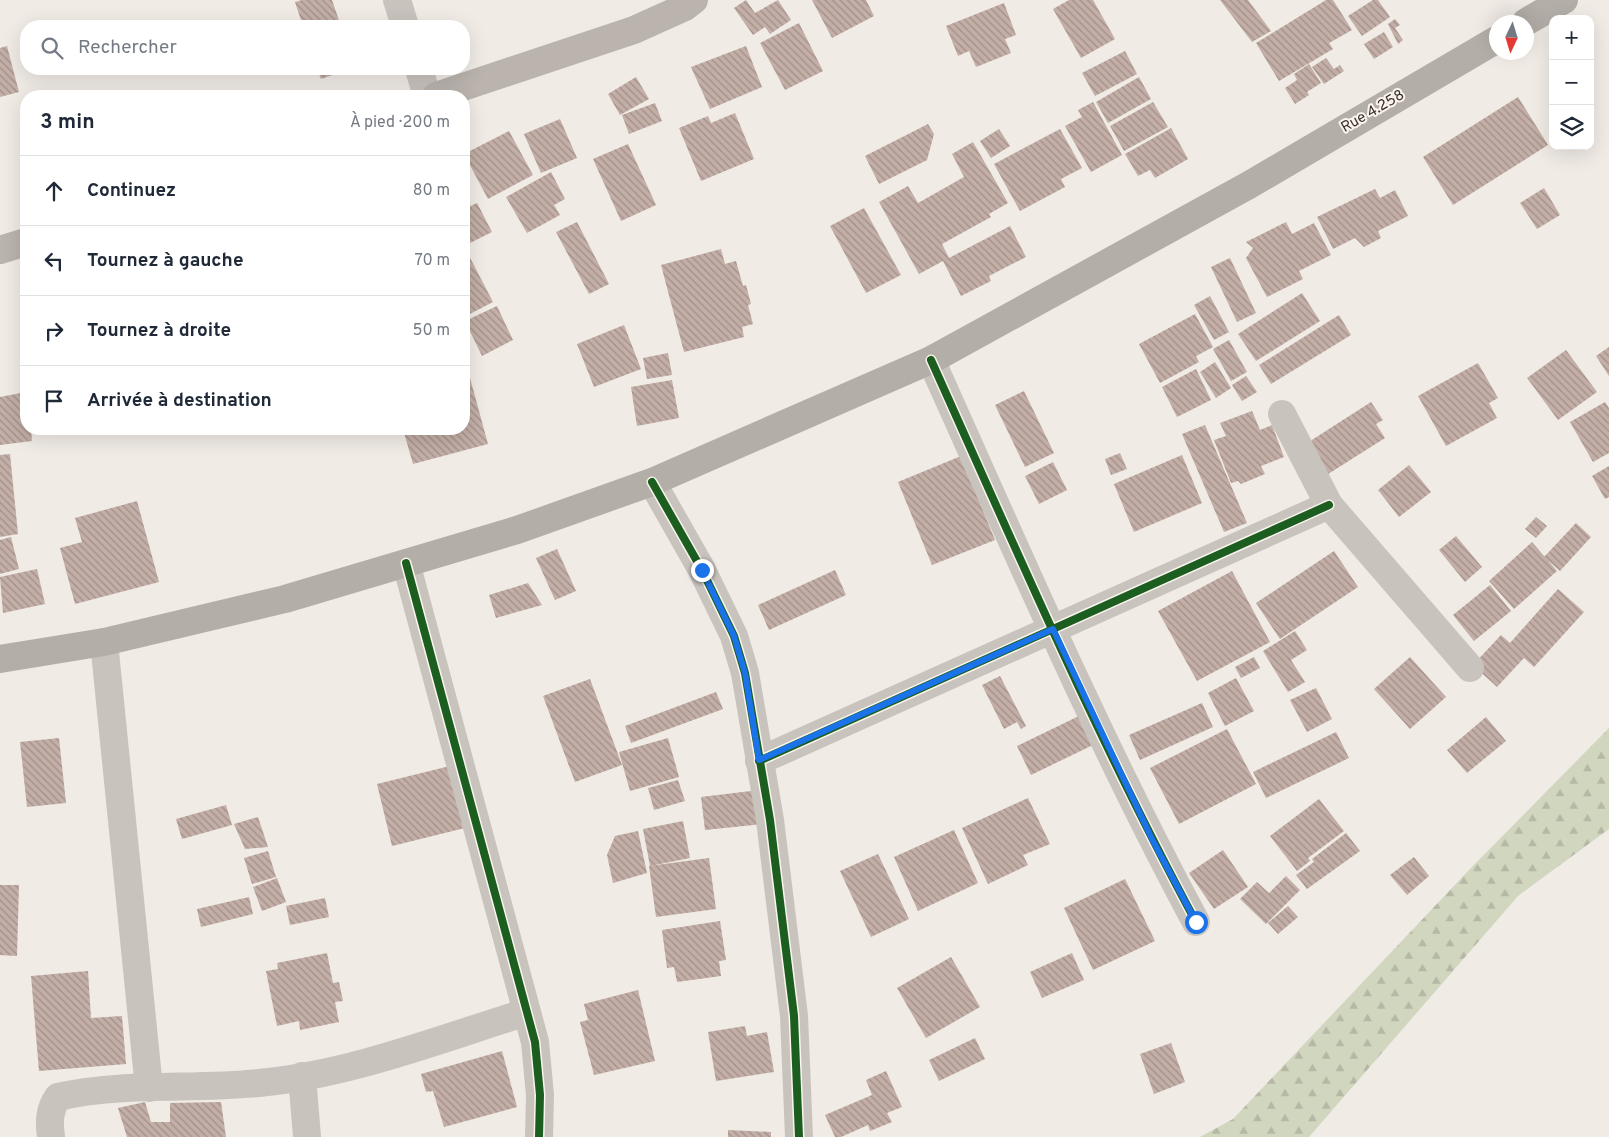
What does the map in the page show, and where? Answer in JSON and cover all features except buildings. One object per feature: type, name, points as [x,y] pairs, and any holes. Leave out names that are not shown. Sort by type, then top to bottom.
[{"type":"highway","points":[[1534,17],[1564,0]]},
{"type":"highway","name":"Rue 4.258","points":[[0,659],[104,642],[285,599],[517,530],[652,482],[932,360],[1250,185],[1489,44]]},
{"type":"main road","points":[[454,90],[634,30],[685,7],[694,0]]},
{"type":"main road","points":[[0,250],[20,244]]},
{"type":"street","points":[[397,0],[403,20]]},
{"type":"street","points":[[420,75],[425,90]]},
{"type":"street","points":[[932,360],[1053,629],[1152,839],[1196,922]]},
{"type":"street","points":[[1282,414],[1329,504],[1470,668]]},
{"type":"street","points":[[652,482],[702,570],[734,636],[745,673],[770,820],[794,1016],[799,1137]]},
{"type":"street","points":[[759,760],[1329,504]]},
{"type":"street","points":[[406,563],[534,1042],[540,1095],[539,1137]]},
{"type":"street","points":[[104,642],[149,1088]]},
{"type":"street","points":[[51,1137],[49,1122],[52,1106],[58,1097],[149,1088],[260,1083],[332,1071],[527,1012]]},
{"type":"street","points":[[302,1076],[307,1137]]},
{"type":"green space","points":[[1609,728],[1609,829],[1518,896],[1309,1137],[1200,1137],[1233,1119],[1471,868]]},
{"type":"cycle path","points":[[931,360],[1091,714],[1196,922]]},
{"type":"cycle path","points":[[652,482],[702,570],[734,636],[745,673],[770,820],[794,1016],[799,1137]]},
{"type":"cycle path","points":[[759,761],[1329,505]]},
{"type":"cycle path","points":[[406,563],[535,1042],[540,1095],[539,1137]]},
{"type":"route","points":[[702,570],[734,636],[745,673],[759,760],[1053,629],[1152,839],[1196,922]]}]
